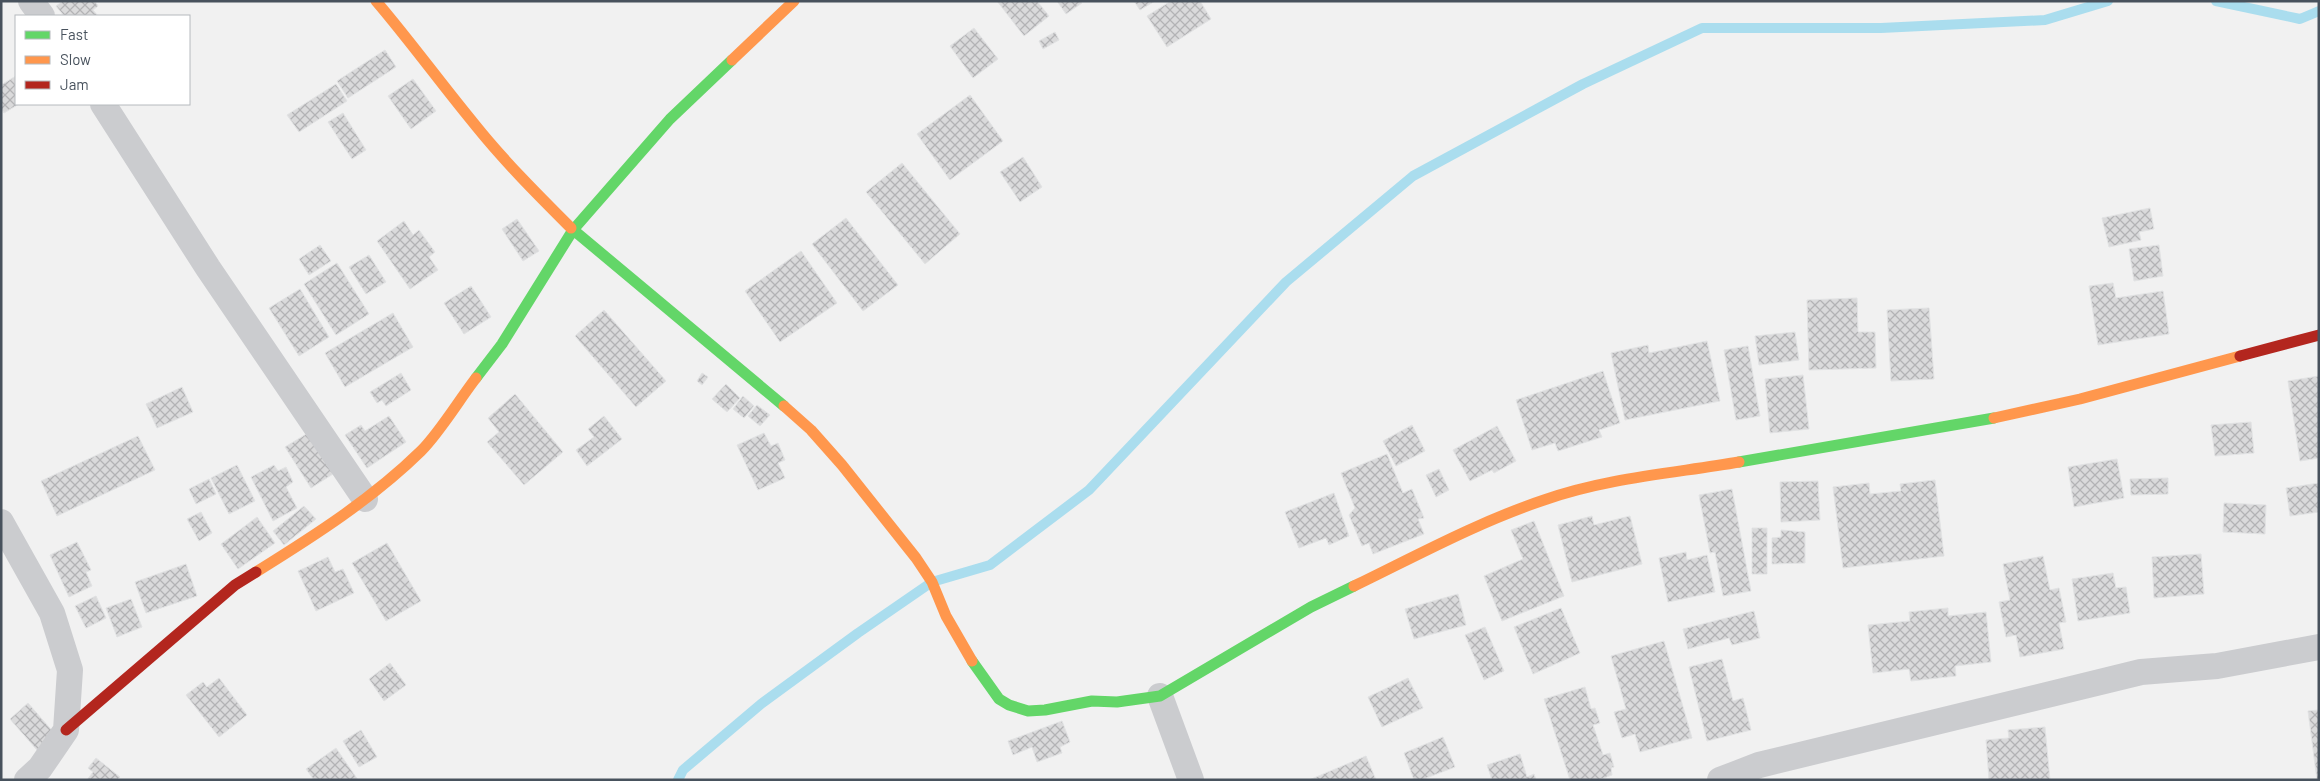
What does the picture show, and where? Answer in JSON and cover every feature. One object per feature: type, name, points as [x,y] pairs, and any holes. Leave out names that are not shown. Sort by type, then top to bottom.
[{"type":"street","points":[[31,1],[41,15]]},
{"type":"street","points":[[376,1],[416,48],[475,125],[525,182],[573,230],[737,365],[811,430],[842,465],[916,558],[932,582],[946,616],[960,637],[970,658],[999,698],[1009,705],[1028,711],[1045,710],[1092,701],[1117,702],[1160,696],[1311,607],[1495,518],[1546,499],[1590,487],[2002,417],[2080,399],[2319,335]]},
{"type":"street","points":[[27,780],[40,768],[66,730],[235,585],[319,533],[366,499],[422,450],[502,344],[573,230],[670,119],[794,1]]},
{"type":"street","points":[[104,105],[208,268],[366,499]]},
{"type":"street","points":[[1,522],[52,613],[70,670],[66,730]]},
{"type":"street","points":[[1720,780],[1758,765],[2141,672],[2217,666],[2319,647]]},
{"type":"street","points":[[1160,696],[1191,780]]},
{"type":"building","points":[[63,1],[95,1],[98,6],[93,10],[97,15],[63,15],[56,6]]},
{"type":"building","points":[[997,1],[1037,1],[1049,16],[1024,36]]},
{"type":"building","points":[[1057,1],[1080,1],[1082,3],[1066,14]]},
{"type":"building","points":[[1134,1],[1155,1],[1140,10]]},
{"type":"building","points":[[1171,1],[1200,1],[1211,19],[1167,47],[1147,16]]},
{"type":"building","points":[[974,28],[998,59],[973,78],[950,46]]},
{"type":"building","points":[[1055,32],[1059,40],[1043,49],[1039,41]]},
{"type":"building","points":[[385,50],[396,67],[348,98],[337,81]]},
{"type":"building","points":[[15,77],[15,105],[17,105],[4,113],[1,108],[1,85]]},
{"type":"building","points":[[413,79],[436,111],[411,129],[388,96]]},
{"type":"building","points":[[336,84],[347,101],[299,132],[287,115]]},
{"type":"building","points":[[970,95],[1003,141],[950,180],[917,134]]},
{"type":"building","points":[[343,113],[366,150],[352,159],[328,122]]},
{"type":"building","points":[[1023,157],[1042,187],[1020,202],[1000,172]]},
{"type":"building","points":[[902,163],[960,234],[925,264],[866,192]]},
{"type":"building","points":[[2150,208],[2154,229],[2139,232],[2141,240],[2109,247],[2102,218]]},
{"type":"building","points":[[846,218],[898,285],[863,311],[812,244]]},
{"type":"building","points":[[517,219],[539,251],[523,261],[502,229]]},
{"type":"building","points":[[404,221],[413,235],[419,230],[435,252],[429,257],[438,270],[410,289],[377,241]]},
{"type":"building","points":[[320,245],[331,261],[309,275],[299,259]]},
{"type":"building","points":[[2159,245],[2163,276],[2134,281],[2129,249]]},
{"type":"building","points":[[801,251],[837,303],[780,342],[745,291]]},
{"type":"building","points":[[369,255],[386,282],[366,294],[349,267]]},
{"type":"building","points":[[337,263],[369,314],[336,335],[304,284]]},
{"type":"building","points":[[2113,283],[2116,298],[2163,291],[2169,334],[2098,345],[2089,286]]},
{"type":"building","points":[[471,286],[491,317],[464,334],[444,303]]},
{"type":"building","points":[[300,289],[329,337],[299,356],[269,308]]},
{"type":"building","points":[[1857,298],[1858,332],[1875,332],[1876,368],[1809,370],[1807,300]]},
{"type":"building","points":[[1929,308],[1934,379],[1891,381],[1887,310]]},
{"type":"building","points":[[604,310],[666,381],[636,407],[575,336]]},
{"type":"building","points":[[393,313],[413,347],[345,387],[325,353]]},
{"type":"building","points":[[1795,332],[1799,360],[1759,365],[1755,336]]},
{"type":"building","points":[[1707,341],[1720,401],[1625,420],[1611,353],[1648,345],[1649,353]]},
{"type":"building","points":[[1748,346],[1760,416],[1736,420],[1724,350]]},
{"type":"building","points":[[1603,371],[1620,423],[1599,430],[1602,437],[1558,451],[1555,443],[1532,450],[1516,400]]},
{"type":"building","points":[[401,373],[411,390],[386,406],[382,400],[377,403],[370,392]]},
{"type":"building","points":[[702,373],[708,377],[702,385],[697,381]]},
{"type":"building","points":[[1803,375],[1809,429],[1770,433],[1765,379]]},
{"type":"building","points":[[2319,376],[2319,458],[2300,461],[2288,381]]},
{"type":"building","points":[[726,384],[740,398],[727,412],[712,399]]},
{"type":"building","points":[[182,387],[193,412],[157,428],[146,404]]},
{"type":"building","points":[[515,394],[563,452],[524,485],[487,442],[499,432],[488,418]]},
{"type":"building","points":[[743,396],[754,406],[744,418],[733,409]]},
{"type":"building","points":[[757,405],[770,415],[760,426],[748,416]]},
{"type":"building","points":[[389,416],[406,442],[367,468],[345,435],[361,425],[365,431]]},
{"type":"building","points":[[604,416],[622,439],[587,466],[576,450],[594,437],[588,429]]},
{"type":"building","points":[[2251,422],[2254,453],[2215,456],[2211,425]]},
{"type":"building","points":[[1412,425],[1425,451],[1396,466],[1383,441]]},
{"type":"building","points":[[1497,426],[1516,461],[1494,473],[1492,470],[1470,481],[1453,450]]},
{"type":"building","points":[[308,433],[333,474],[311,488],[285,447]]},
{"type":"building","points":[[764,433],[771,446],[778,443],[785,460],[778,463],[785,478],[758,490],[737,445]]},
{"type":"building","points":[[138,436],[155,470],[57,516],[41,481]]},
{"type":"building","points":[[1387,454],[1403,493],[1412,489],[1424,518],[1418,519],[1424,534],[1373,554],[1369,543],[1362,546],[1349,515],[1355,508],[1341,473]]},
{"type":"building","points":[[2117,459],[2124,498],[2074,507],[2068,467]]},
{"type":"building","points":[[237,465],[255,501],[229,514],[211,478]]},
{"type":"building","points":[[274,465],[278,471],[286,467],[293,482],[286,487],[297,508],[273,521],[251,477]]},
{"type":"building","points":[[1439,469],[1449,490],[1436,497],[1426,475]]},
{"type":"building","points":[[2168,478],[2168,494],[2131,495],[2130,479]]},
{"type":"building","points":[[209,479],[216,494],[196,504],[189,489]]},
{"type":"building","points":[[1935,480],[1944,556],[1843,568],[1833,487],[1869,483],[1870,494],[1901,491],[1900,484]]},
{"type":"building","points":[[1818,481],[1820,520],[1781,522],[1780,482]]},
{"type":"building","points":[[2319,483],[2319,512],[2290,516],[2286,488]]},
{"type":"building","points":[[1732,489],[1751,591],[1723,596],[1715,552],[1710,553],[1699,495]]},
{"type":"building","points":[[1334,493],[1349,536],[1329,545],[1326,538],[1299,548],[1285,512]]},
{"type":"building","points":[[2224,503],[2266,505],[2265,534],[2223,532]]},
{"type":"building","points":[[304,506],[316,519],[284,545],[273,531]]},
{"type":"building","points":[[201,512],[212,533],[199,541],[187,519]]},
{"type":"building","points":[[1592,516],[1594,525],[1630,516],[1642,564],[1572,582],[1558,525]]},
{"type":"building","points":[[257,517],[275,543],[238,569],[221,544]]},
{"type":"building","points":[[1534,521],[1564,596],[1502,621],[1484,576],[1523,559],[1511,530]]},
{"type":"building","points":[[1752,528],[1767,528],[1767,574],[1752,574]]},
{"type":"building","points":[[1781,530],[1805,532],[1805,563],[1772,564],[1772,538],[1781,537]]},
{"type":"building","points":[[77,542],[91,570],[86,572],[92,586],[69,597],[50,555]]},
{"type":"building","points":[[387,543],[421,601],[386,621],[352,563]]},
{"type":"building","points":[[1686,552],[1687,560],[1707,555],[1715,592],[1668,602],[1659,558]]},
{"type":"building","points":[[2201,554],[2204,594],[2154,598],[2152,557]]},
{"type":"building","points":[[2043,556],[2050,590],[2059,588],[2066,622],[2059,623],[2064,649],[2020,657],[2016,635],[2006,637],[1999,602],[2010,600],[2003,564]]},
{"type":"building","points":[[328,557],[335,572],[343,569],[354,593],[316,611],[298,571]]},
{"type":"building","points":[[186,564],[197,596],[146,613],[135,582]]},
{"type":"building","points":[[2113,573],[2116,588],[2126,587],[2130,613],[2078,621],[2072,579]]},
{"type":"building","points":[[1458,594],[1466,625],[1414,639],[1405,609]]},
{"type":"building","points":[[96,596],[106,618],[86,628],[75,606]]},
{"type":"building","points":[[131,599],[142,627],[117,637],[106,608]]},
{"type":"building","points":[[1561,608],[1580,653],[1533,674],[1514,627]]},
{"type":"building","points":[[1948,608],[1948,616],[1986,612],[1991,662],[1955,666],[1956,676],[1911,681],[1909,669],[1873,673],[1868,625],[1910,621],[1909,612]]},
{"type":"building","points":[[1754,611],[1760,638],[1732,645],[1729,638],[1688,649],[1683,629]]},
{"type":"building","points":[[1485,627],[1504,671],[1484,680],[1465,635]]},
{"type":"building","points":[[1664,641],[1692,738],[1640,752],[1635,734],[1622,738],[1614,712],[1626,709],[1611,656]]},
{"type":"building","points":[[1722,659],[1733,701],[1743,698],[1751,730],[1707,741],[1689,667]]},
{"type":"building","points":[[390,663],[406,685],[384,701],[369,679]]},
{"type":"building","points":[[219,678],[247,715],[219,737],[186,695],[203,682],[207,687]]},
{"type":"building","points":[[1408,678],[1423,708],[1382,727],[1368,697]]},
{"type":"building","points":[[1585,687],[1591,709],[1595,708],[1600,723],[1593,725],[1603,755],[1610,753],[1614,767],[1611,768],[1612,775],[1598,780],[1570,780],[1544,699]]},
{"type":"building","points":[[28,703],[55,734],[37,750],[10,719]]},
{"type":"building","points":[[2319,710],[2319,780],[2317,780],[2308,711]]},
{"type":"building","points":[[1062,721],[1070,742],[1060,747],[1062,753],[1037,762],[1032,747],[1013,755],[1008,741]]},
{"type":"building","points":[[2045,727],[2050,780],[1989,780],[1986,740],[2009,738],[2008,730]]},
{"type":"building","points":[[361,730],[377,757],[359,767],[343,741]]},
{"type":"building","points":[[1443,737],[1455,767],[1421,780],[1414,780],[1404,753]]},
{"type":"building","points":[[336,748],[358,780],[314,780],[306,769]]},
{"type":"building","points":[[1520,754],[1527,777],[1534,774],[1536,780],[1492,780],[1487,765]]},
{"type":"building","points":[[1366,756],[1376,780],[1309,780]]},
{"type":"building","points":[[96,758],[120,777],[117,780],[87,780],[93,772],[88,768]]},
{"type":"waterway","points":[[678,780],[683,770],[761,704],[858,633],[932,582],[990,565],[1089,490],[1286,282],[1413,176],[1583,84],[1702,28],[1881,28],[2045,20],[2108,1]]},
{"type":"waterway","points":[[2216,1],[2300,19],[2319,11]]},
{"type":"traffic: fast","points":[[476,378],[502,344],[573,230],[670,119],[732,60]]},
{"type":"traffic: fast","points":[[571,228],[784,406]]},
{"type":"traffic: fast","points":[[1739,462],[1994,418]]},
{"type":"traffic: fast","points":[[972,661],[999,699],[1009,705],[1028,711],[1045,710],[1092,701],[1117,702],[1160,696],[1311,607],[1354,586]]},
{"type":"traffic: slow","points":[[376,1],[487,139],[571,228]]},
{"type":"traffic: slow","points":[[732,60],[794,1]]},
{"type":"traffic: slow","points":[[1994,418],[2080,399],[2240,356]]},
{"type":"traffic: slow","points":[[256,572],[342,516],[402,469],[435,435],[476,378]]},
{"type":"traffic: slow","points":[[784,406],[811,430],[842,465],[916,558],[932,582],[946,616],[972,661]]},
{"type":"traffic: slow","points":[[1354,586],[1495,518],[1544,500],[1616,481],[1739,462]]},
{"type":"traffic: jam","points":[[2240,356],[2319,335]]},
{"type":"traffic: jam","points":[[66,730],[235,585],[256,572]]}]
